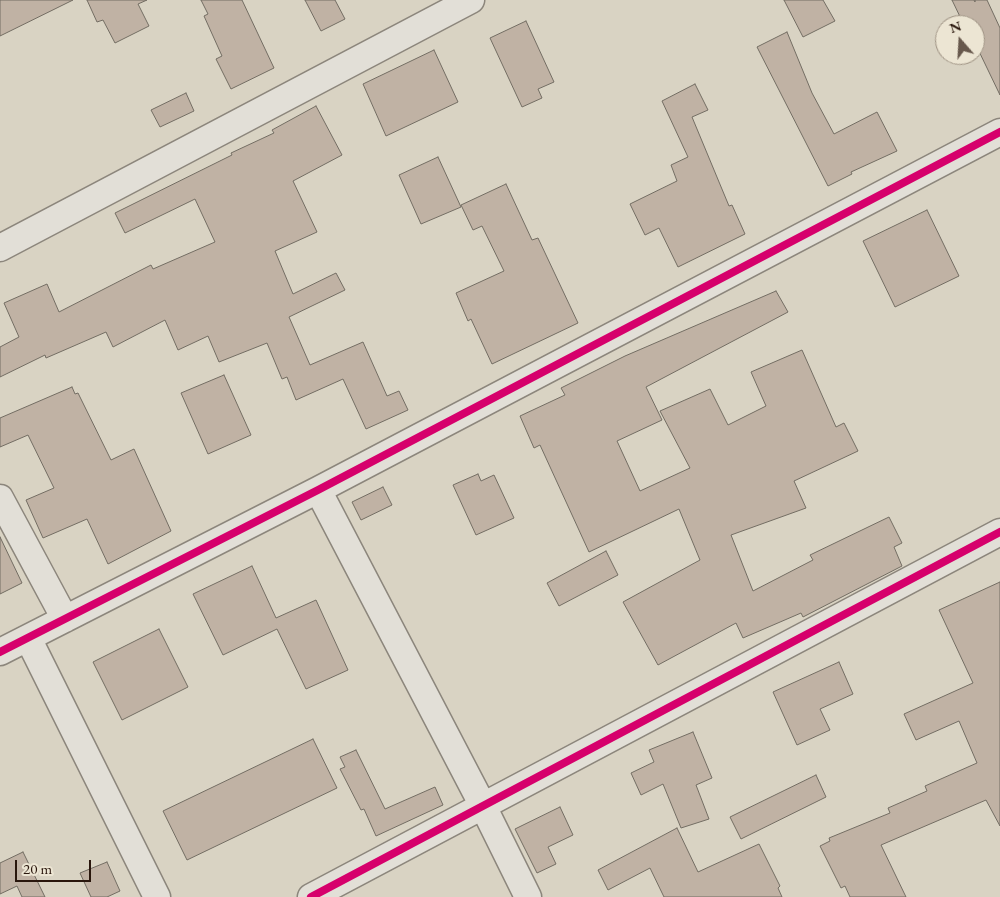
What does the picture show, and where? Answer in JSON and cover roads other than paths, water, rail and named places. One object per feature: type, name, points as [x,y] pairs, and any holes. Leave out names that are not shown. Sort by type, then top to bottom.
[{"type":"street","points":[[0,248],[471,0]]},
{"type":"street","points":[[0,652],[318,490],[1000,132]]},
{"type":"street","points":[[318,490],[483,806],[528,897]]},
{"type":"street","points":[[0,498],[66,618]]},
{"type":"street","points":[[311,897],[1000,532]]},
{"type":"street","points":[[28,638],[157,897]]}]
